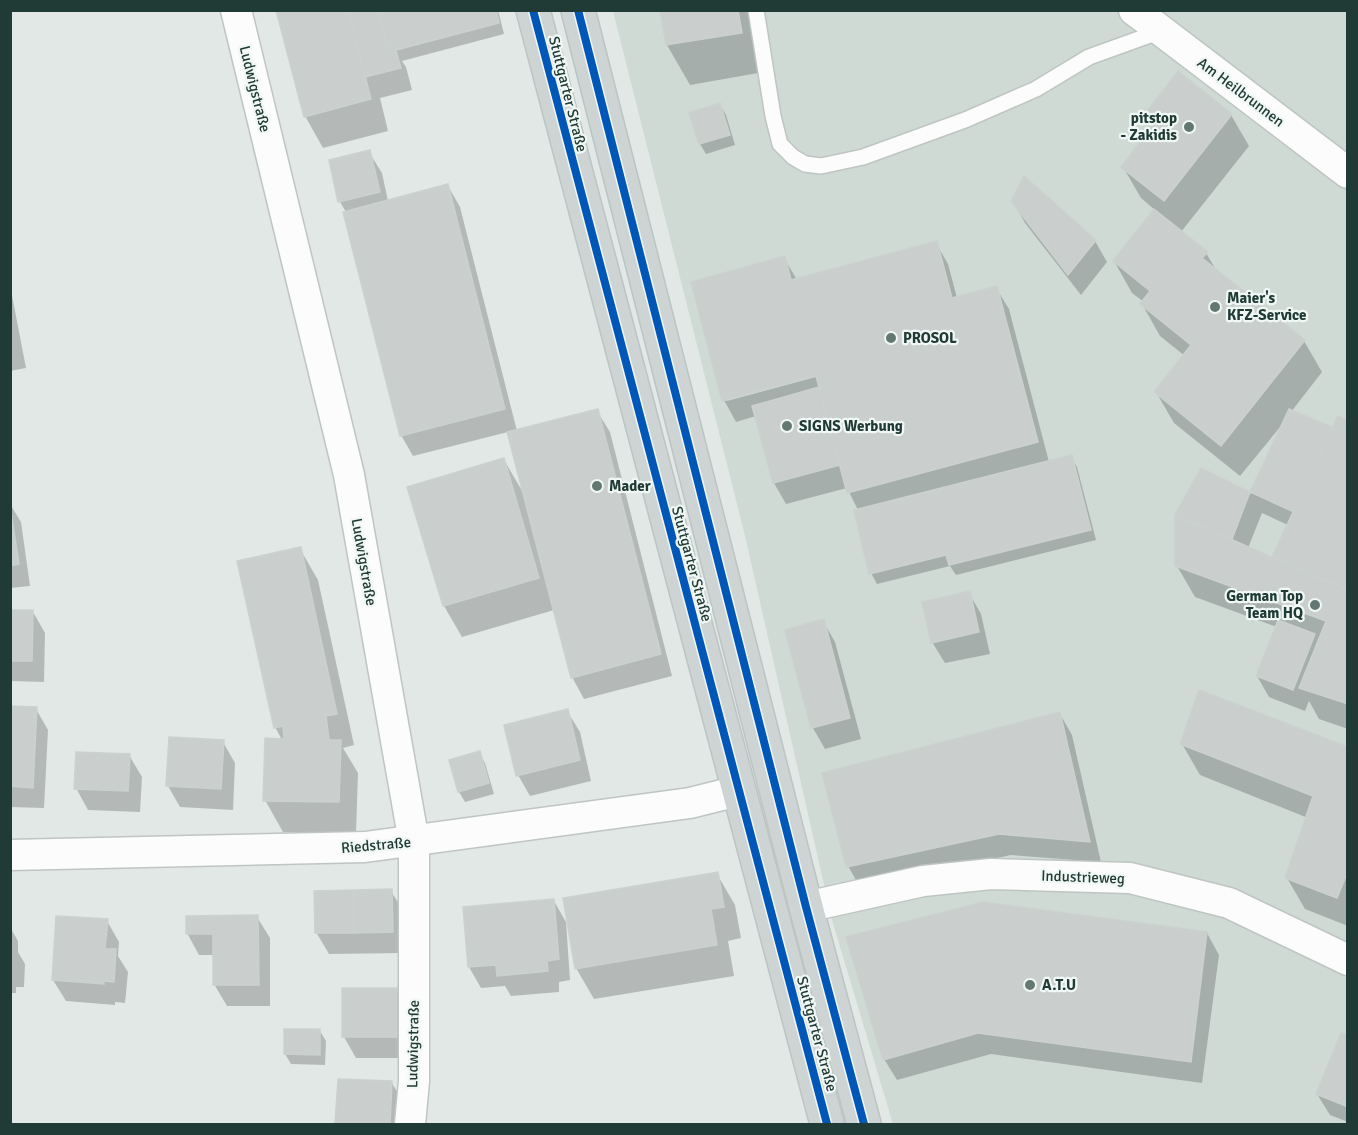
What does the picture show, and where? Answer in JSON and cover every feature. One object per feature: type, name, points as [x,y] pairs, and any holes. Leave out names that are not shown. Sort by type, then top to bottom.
[{"type":"main road","name":"Stuttgarter Straße","points":[[533,10],[827,1125]]},
{"type":"main road","name":"Stuttgarter Straße","points":[[578,10],[806,907],[864,1125]]},
{"type":"street","name":"Ludwigstraße","points":[[236,10],[349,475],[414,842],[414,1081],[410,1125]]},
{"type":"street","name":"Am Heilbrunnen","points":[[1134,10],[1347,173]]},
{"type":"street","name":"Riedstraße","points":[[10,855],[365,848],[690,803],[738,791]]},
{"type":"street","name":"Industrieweg","points":[[806,907],[923,881],[991,874],[1130,878],[1229,903],[1347,960]]},
{"type":"lane","points":[[756,10],[773,116],[780,144],[793,157],[805,164],[820,166],[863,157],[965,120],[1035,89],[1089,57],[1161,31]]},
{"type":"shaded area","points":[[613,11],[1347,11],[1347,1124],[893,1124],[832,920],[746,540]]},
{"type":"building","points":[[276,10],[348,10],[371,99],[304,117]]},
{"type":"building","points":[[348,10],[378,10],[387,46],[394,44],[401,68],[365,77]]},
{"type":"building","points":[[378,10],[496,10],[499,23],[396,50],[394,44],[387,46]]},
{"type":"building","points":[[660,10],[738,10],[742,33],[666,45]]},
{"type":"building","points":[[1178,71],[1232,114],[1164,201],[1121,167],[1158,119],[1148,110]]},
{"type":"building","points":[[720,103],[730,135],[699,144],[689,113]]},
{"type":"building","points":[[370,150],[380,192],[338,202],[329,160]]},
{"type":"building","points":[[1024,176],[1096,240],[1068,275],[1011,201]]},
{"type":"building","points":[[448,184],[505,409],[400,436],[343,212]]},
{"type":"building","points":[[1154,209],[1208,252],[1202,258],[1305,340],[1221,446],[1154,392],[1191,345],[1140,304],[1150,291],[1113,261]]},
{"type":"building","points":[[937,241],[952,298],[997,286],[1038,442],[847,493],[816,376],[722,401],[691,282],[785,256],[791,280]]},
{"type":"building","points":[[819,387],[840,465],[773,483],[752,406]]},
{"type":"building","points":[[598,409],[661,654],[571,678],[507,432]]},
{"type":"building","points":[[1289,409],[1332,427],[1294,512],[1250,492]]},
{"type":"building","points":[[1338,416],[1348,421],[1348,590],[1272,557]]},
{"type":"building","points":[[1072,455],[1091,530],[949,565],[946,555],[869,574],[854,510]]},
{"type":"building","points":[[504,458],[539,578],[443,606],[407,487]]},
{"type":"building","points":[[1201,468],[1250,492],[1232,539],[1175,515]]},
{"type":"building","points":[[10,506],[19,564],[10,566]]},
{"type":"building","name":"German Top Team HQ","points":[[1175,515],[1348,590],[1348,704],[1299,688],[1326,621],[1175,566]]},
{"type":"building","points":[[301,547],[337,714],[326,716],[329,740],[341,740],[339,802],[263,801],[265,738],[284,739],[283,726],[274,728],[237,561]]},
{"type":"building","points":[[970,591],[979,632],[931,643],[922,602]]},
{"type":"building","points":[[10,610],[33,610],[32,661],[10,661]]},
{"type":"building","points":[[824,619],[850,718],[811,728],[785,630]]},
{"type":"building","points":[[1278,620],[1315,634],[1293,690],[1256,676]]},
{"type":"building","points":[[1199,690],[1348,747],[1348,871],[1337,898],[1285,878],[1313,796],[1180,744]]},
{"type":"building","points":[[10,706],[37,707],[33,788],[10,786]]},
{"type":"building","points":[[568,709],[580,760],[516,776],[504,725]]},
{"type":"building","points":[[1060,712],[1090,842],[999,834],[846,867],[822,773]]},
{"type":"building","points":[[169,737],[224,740],[221,789],[166,786]]},
{"type":"building","points":[[480,751],[489,783],[458,792],[449,760]]},
{"type":"building","points":[[76,752],[130,754],[128,791],[74,789]]},
{"type":"building","points":[[718,872],[724,907],[711,909],[717,945],[575,969],[563,898]]},
{"type":"building","points":[[392,889],[393,932],[354,933],[354,890]]},
{"type":"building","points":[[354,890],[354,933],[315,933],[314,891]]},
{"type":"building","points":[[554,899],[559,959],[547,961],[548,971],[497,976],[496,965],[468,967],[463,907]]},
{"type":"building","name":"A.T.U","points":[[983,902],[1207,932],[1191,1062],[978,1033],[883,1060],[846,937]]},
{"type":"building","points":[[258,915],[259,985],[213,985],[213,934],[186,934],[186,916]]},
{"type":"building","points":[[56,916],[108,919],[105,949],[116,949],[114,982],[103,981],[104,984],[52,980]]},
{"type":"building","points":[[342,988],[397,988],[397,1037],[342,1037]]},
{"type":"building","points":[[284,1029],[320,1029],[320,1055],[284,1054]]},
{"type":"building","points":[[1341,1033],[1348,1035],[1348,1107],[1316,1094]]},
{"type":"building","points":[[338,1079],[392,1081],[390,1124],[335,1124]]},
{"type":"cycle path","points":[[533,10],[827,1124]]},
{"type":"cycle path","points":[[578,10],[806,907],[864,1124]]},
{"type":"place","name":"pitstop - Zakidis","points":[[1189,127]]},
{"type":"place","name":"Maier's KFZ-Service","points":[[1215,307]]},
{"type":"place","name":"PROSOL","points":[[891,338]]},
{"type":"place","name":"SIGNS Werbung","points":[[787,426]]},
{"type":"place","name":"Mader","points":[[597,486]]},
{"type":"place","name":"German Top Team HQ","points":[[1315,605]]},
{"type":"place","name":"A.T.U","points":[[1030,985]]}]
